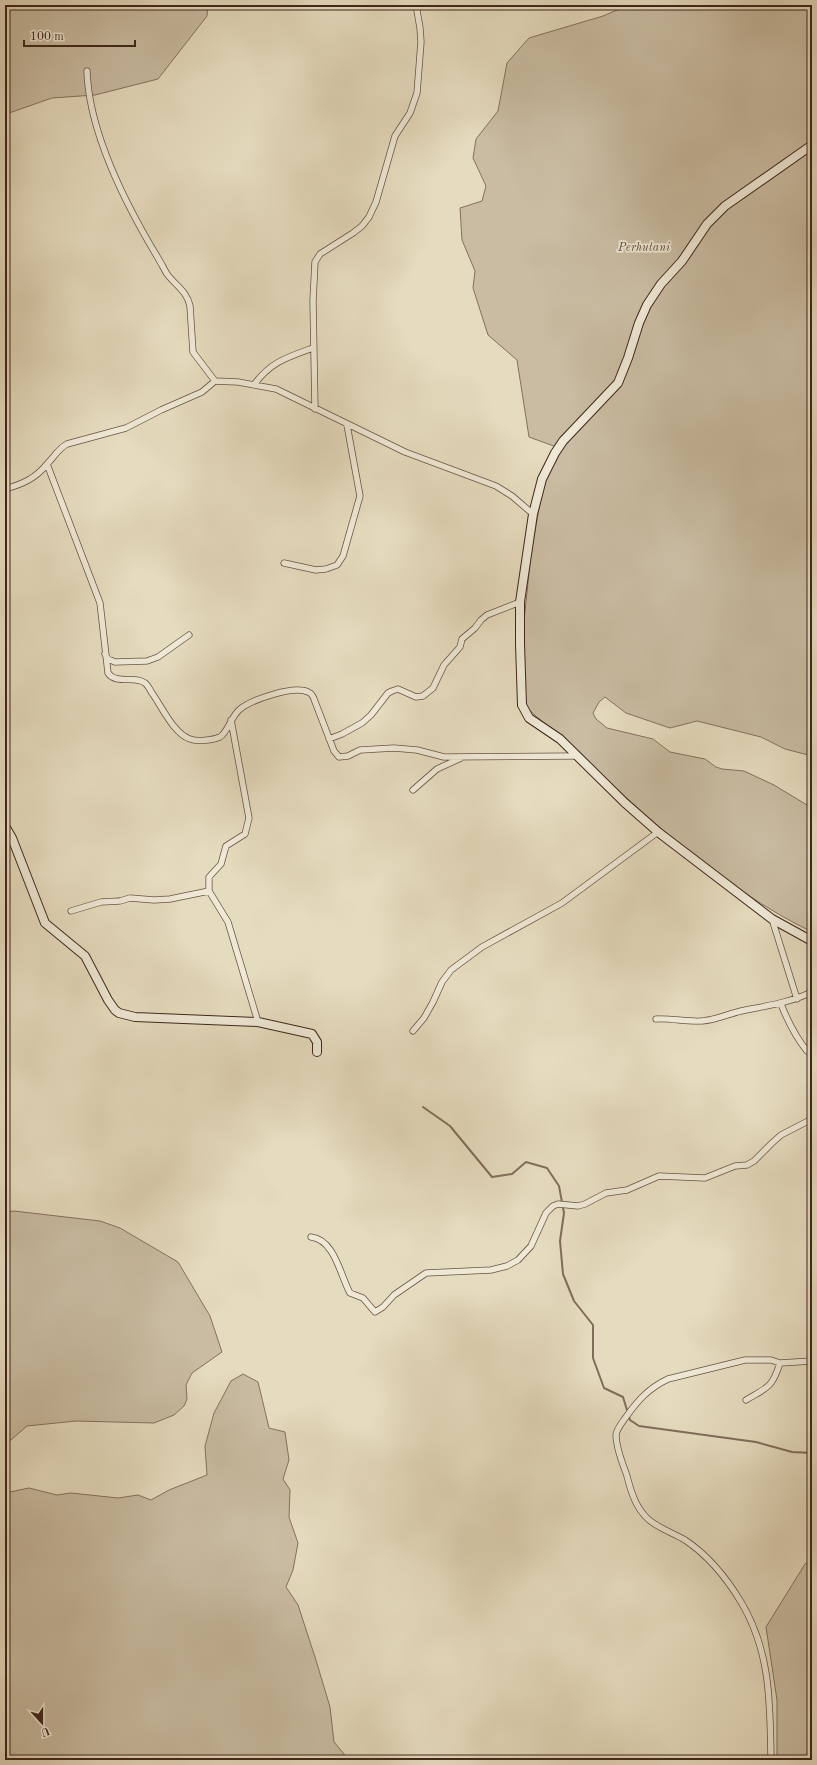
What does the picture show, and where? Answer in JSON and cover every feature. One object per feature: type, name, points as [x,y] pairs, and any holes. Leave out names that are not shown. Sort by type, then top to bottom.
[{"type":"street","points":[[315,409],[313,348],[314,269],[317,258],[320,254],[353,233],[369,217],[381,188],[395,136],[414,105],[417,93],[420,42],[420,28],[416,5]]},
{"type":"street","points":[[87,71],[89,101],[106,153],[125,197],[167,274],[182,289],[188,299],[190,306],[193,352],[215,381]]},
{"type":"street","points":[[812,145],[720,211],[707,224],[678,267],[661,284],[639,323],[628,358],[618,382],[563,441],[542,479],[533,514],[520,602],[520,679],[522,705],[529,718],[554,735],[625,803],[658,832],[772,919],[812,941]]},
{"type":"street","points":[[254,385],[261,375],[272,365],[283,359],[313,348]]},
{"type":"street","points":[[5,489],[30,480],[61,448],[67,444],[126,428],[161,410],[198,394],[215,381],[276,389],[347,425],[420,458],[460,471],[496,486],[512,496],[533,514]]},
{"type":"street","points":[[284,563],[316,570],[326,569],[337,565],[343,556],[360,496],[347,425]]},
{"type":"street","points":[[47,464],[100,603],[105,654],[110,675],[114,678],[137,680],[146,683],[178,733],[184,737],[195,740],[220,736],[223,734],[240,708],[256,700],[276,694],[303,691],[308,692],[314,698],[334,751],[339,757],[348,756],[360,750],[394,748],[417,750],[444,757],[577,756]]},
{"type":"street","points":[[329,739],[362,723],[371,715],[388,693],[392,691],[398,689],[416,697],[423,696],[436,683],[444,665],[460,647],[462,639],[475,628],[481,620],[487,615],[520,602]]},
{"type":"street","points":[[105,654],[108,659],[115,662],[147,661],[158,657],[189,634]]},
{"type":"street","points":[[231,720],[249,818],[248,826],[245,834],[226,846],[220,864],[209,876],[209,892],[228,922],[258,1022]]},
{"type":"street","points":[[413,790],[437,768],[463,757]]},
{"type":"street","points":[[5,826],[12,838],[45,923],[85,956],[115,1010],[119,1013],[135,1016],[258,1022],[312,1034],[317,1042],[317,1052]]},
{"type":"street","points":[[413,1032],[424,1018],[442,982],[451,970],[482,947],[562,903],[658,832]]},
{"type":"street","points":[[70,911],[101,902],[120,901],[134,898],[154,900],[170,899],[209,892]]},
{"type":"street","points":[[772,919],[797,998]]},
{"type":"street","points":[[656,1019],[674,1018],[703,1021],[714,1020],[739,1012],[781,1004],[812,992]]},
{"type":"street","points":[[781,1004],[787,1022],[796,1038],[807,1051],[812,1052]]},
{"type":"street","points":[[311,1237],[317,1238],[326,1244],[350,1293],[363,1298],[375,1312],[426,1273],[491,1270],[501,1268],[518,1260],[531,1246],[549,1209],[558,1204],[578,1206],[606,1193],[627,1190],[658,1176],[705,1178],[735,1166],[747,1165],[754,1162],[781,1135],[812,1119]]},
{"type":"street","points":[[771,1760],[771,1708],[768,1677],[763,1653],[753,1625],[741,1603],[712,1562],[684,1540],[649,1520],[641,1510],[632,1494],[618,1449],[616,1436],[619,1427],[641,1397],[650,1389],[678,1376],[745,1360],[771,1360],[780,1363],[812,1361]]},
{"type":"street","points":[[746,1400],[775,1380],[780,1363]]},
{"type":"green space","points":[[5,5],[208,5],[207,16],[158,79],[95,95],[52,98],[9,113],[5,96]]},
{"type":"green space","name":"Perhutani","points":[[629,5],[812,5],[812,756],[785,749],[761,737],[697,721],[670,728],[626,713],[605,697],[599,702],[593,713],[596,719],[607,728],[653,739],[670,752],[705,759],[716,767],[722,769],[744,771],[774,785],[812,808],[812,932],[778,914],[746,894],[684,848],[626,797],[565,740],[526,707],[523,631],[531,553],[544,481],[562,449],[529,437],[517,360],[488,335],[473,288],[475,271],[462,240],[460,208],[482,201],[486,186],[473,158],[476,139],[498,111],[507,63],[529,38],[603,16]]},
{"type":"green space","points":[[14,1211],[100,1221],[120,1228],[178,1262],[210,1316],[222,1352],[192,1373],[186,1385],[187,1399],[184,1406],[174,1415],[154,1423],[76,1421],[27,1426],[5,1445],[5,1212]]},
{"type":"green space","points":[[243,1374],[258,1382],[269,1428],[285,1432],[289,1460],[283,1479],[290,1490],[289,1517],[298,1543],[293,1570],[286,1587],[298,1605],[315,1657],[330,1707],[334,1742],[349,1760],[5,1760],[5,1493],[29,1488],[57,1495],[71,1493],[118,1498],[138,1495],[151,1500],[169,1490],[207,1475],[205,1446],[214,1413],[231,1381]]},
{"type":"green space","points":[[812,1560],[812,1760],[777,1760],[777,1700],[766,1627],[805,1564]]},
{"type":"waterway","points":[[423,1107],[450,1126],[492,1177],[512,1174],[526,1162],[547,1168],[559,1186],[564,1213],[560,1241],[563,1274],[574,1301],[593,1325],[593,1358],[604,1388],[623,1397],[630,1420],[639,1426],[756,1442],[792,1452],[812,1453]]}]
